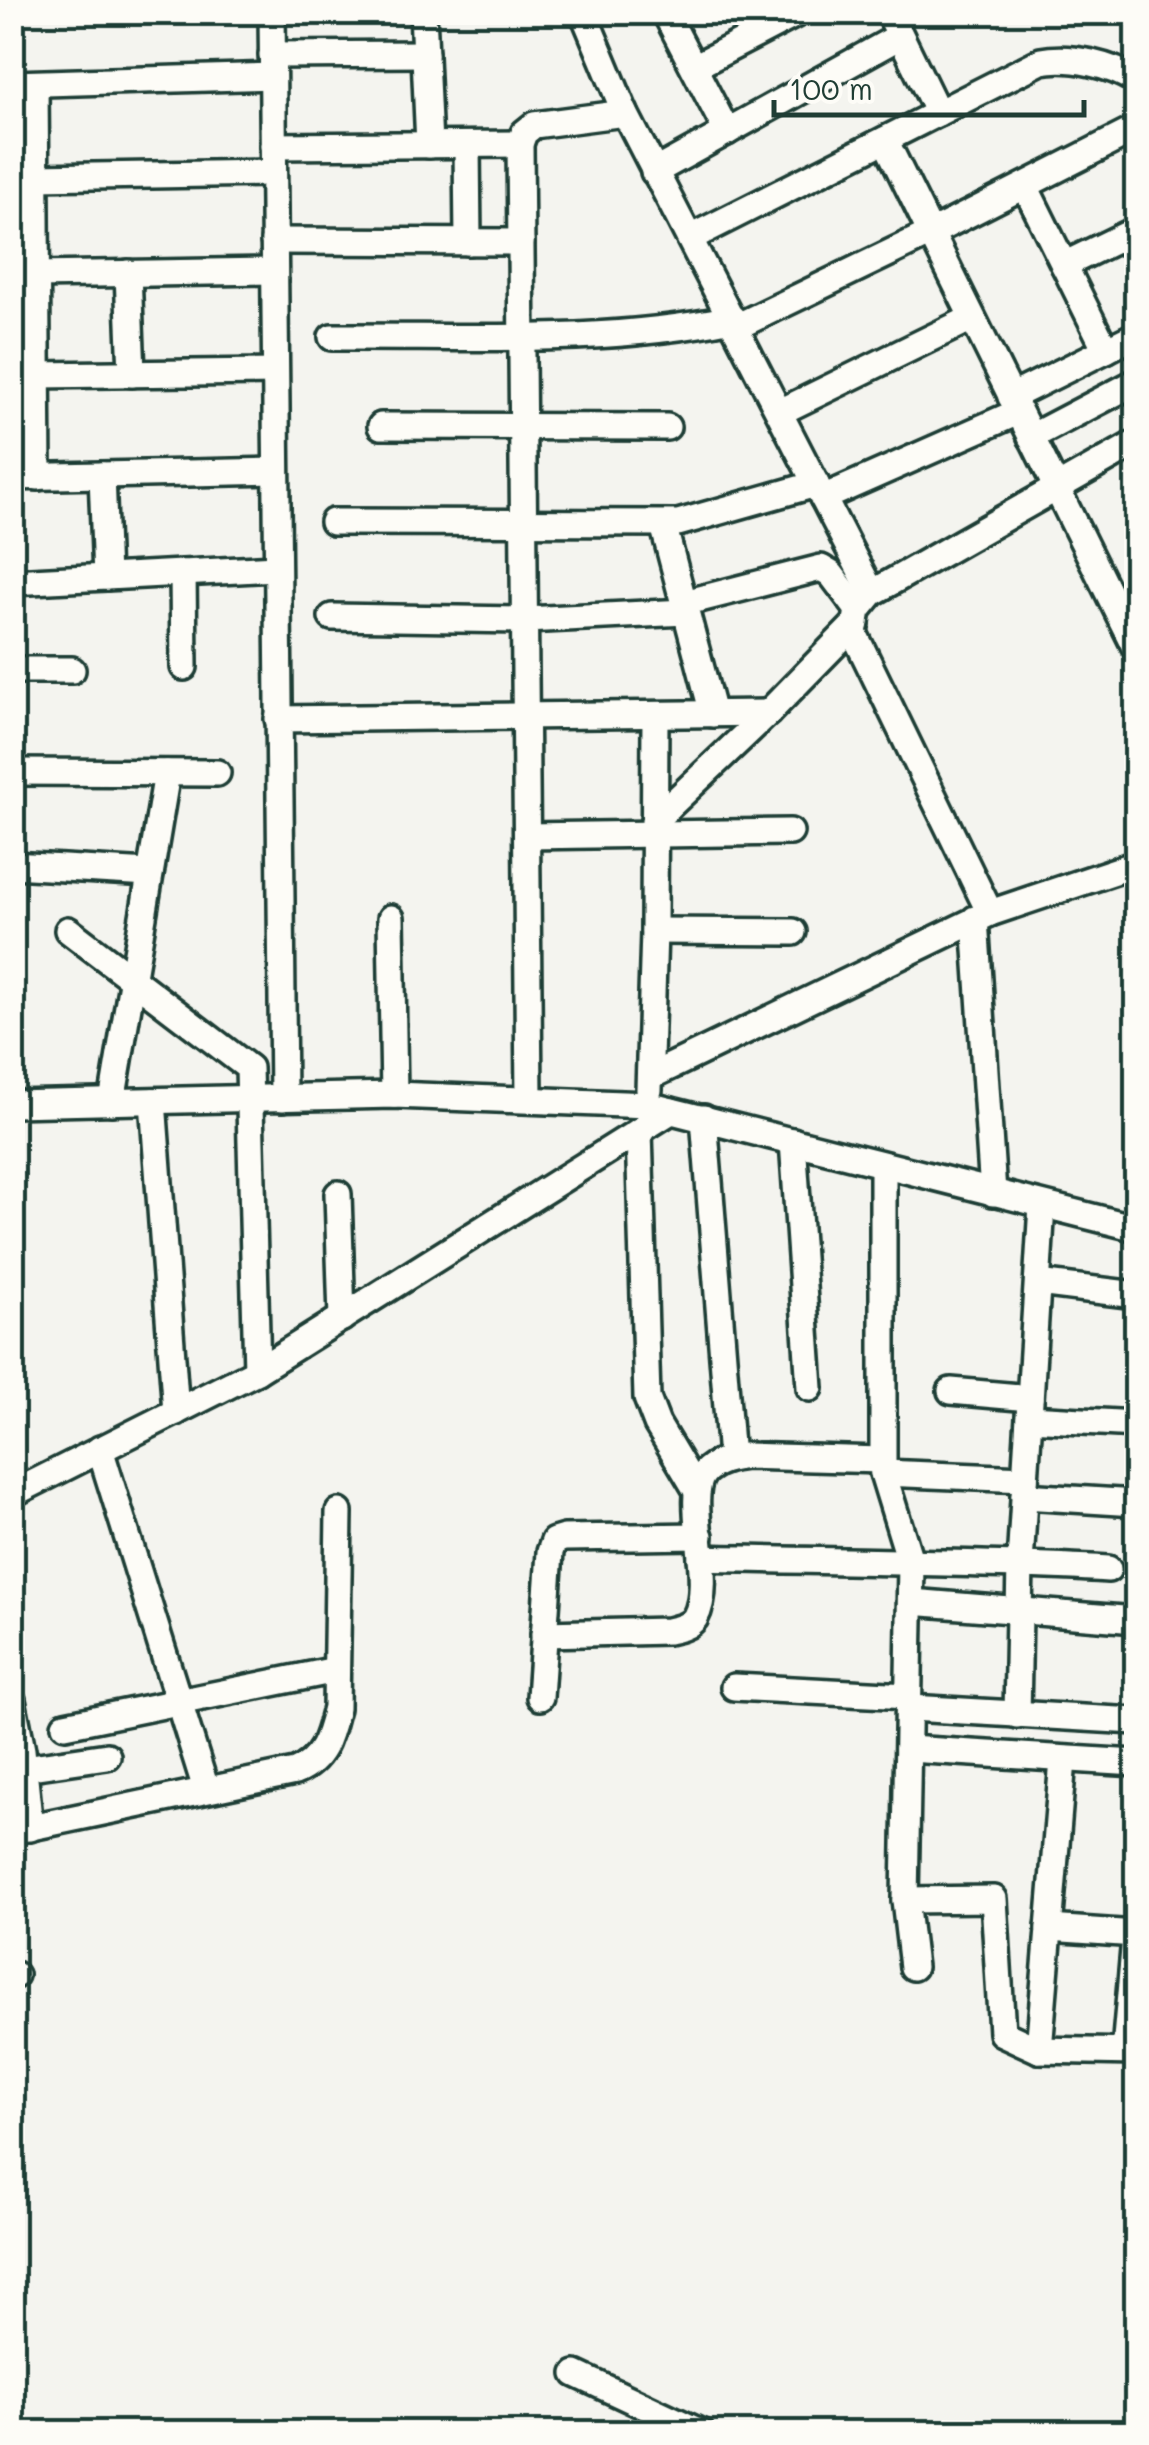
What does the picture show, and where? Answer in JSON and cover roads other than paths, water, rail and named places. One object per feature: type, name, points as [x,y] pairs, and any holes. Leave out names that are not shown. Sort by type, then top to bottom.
[{"type":"street","points":[[272,12],[283,1098]]},
{"type":"street","points":[[423,12],[429,145]]},
{"type":"street","points":[[583,12],[654,172],[819,491],[862,609],[854,633],[982,916],[994,1193]]},
{"type":"street","points":[[665,12],[727,132]]},
{"type":"street","points":[[694,67],[758,22],[800,12]]},
{"type":"street","points":[[654,172],[727,132],[894,24],[938,113]]},
{"type":"street","points":[[276,471],[25,477],[38,376],[36,178],[24,84],[425,54]]},
{"type":"street","points":[[690,238],[1041,61],[1058,58],[1123,73],[1136,82]]},
{"type":"street","points":[[529,1098],[520,144],[524,133],[534,125],[625,113]]},
{"type":"street","points":[[332,337],[670,331],[734,322],[931,233],[1136,129]]},
{"type":"street","points":[[885,140],[1136,649]]},
{"type":"street","points":[[467,144],[468,242]]},
{"type":"street","points":[[273,146],[520,144]]},
{"type":"street","points":[[36,178],[273,173]]},
{"type":"street","points":[[1024,186],[1106,350]]},
{"type":"street","points":[[1064,265],[1136,230]]},
{"type":"street","points":[[274,241],[521,242]]},
{"type":"street","points":[[37,275],[274,271]]},
{"type":"street","points":[[128,274],[132,374]]},
{"type":"street","points":[[780,412],[972,318]]},
{"type":"street","points":[[333,522],[663,524],[819,491],[1015,404],[1136,334]]},
{"type":"street","points":[[38,376],[275,372]]},
{"type":"street","points":[[1031,437],[1136,382]]},
{"type":"street","points":[[381,426],[667,427]]},
{"type":"street","points":[[654,827],[768,714],[862,609],[1136,443]]},
{"type":"street","points":[[102,475],[106,577]]},
{"type":"street","points":[[663,524],[713,714]]},
{"type":"street","points":[[12,582],[276,568]]},
{"type":"street","points":[[332,617],[525,620],[685,608],[820,568],[831,574],[862,609]]},
{"type":"street","points":[[183,573],[184,667]]},
{"type":"street","points":[[12,670],[72,670]]},
{"type":"street","points":[[278,720],[768,714]]},
{"type":"street","points":[[655,715],[650,1076],[659,1108]]},
{"type":"street","points":[[12,772],[217,773]]},
{"type":"street","points":[[112,1102],[167,772]]},
{"type":"street","points":[[527,836],[654,827],[790,832]]},
{"type":"street","points":[[650,1076],[982,916],[1136,864]]},
{"type":"street","points":[[12,865],[150,873]]},
{"type":"street","points":[[391,918],[394,1095]]},
{"type":"street","points":[[68,930],[249,1068],[257,1371]]},
{"type":"street","points":[[654,931],[793,932]]},
{"type":"street","points":[[12,1104],[394,1095],[529,1098],[659,1108],[1136,1228]]},
{"type":"street","points":[[152,1101],[176,1412]]},
{"type":"street","points":[[16,1486],[257,1371],[639,1131],[659,1108]]},
{"type":"street","points":[[704,1118],[731,1458]]},
{"type":"street","points":[[639,1131],[647,1398],[657,1424],[697,1491]]},
{"type":"street","points":[[793,1142],[810,1388]]},
{"type":"street","points":[[883,1166],[882,1467],[911,1564],[905,1900],[913,1967]]},
{"type":"street","points":[[338,1194],[342,1318]]},
{"type":"street","points":[[1017,1715],[1020,1564],[1042,1205]]},
{"type":"street","points":[[1038,1284],[1136,1295]]},
{"type":"street","points":[[951,1392],[1136,1424]]},
{"type":"street","points":[[100,1449],[206,1789]]},
{"type":"street","points":[[544,1634],[668,1631],[684,1627],[694,1619],[701,1596],[697,1491],[704,1474],[731,1458],[882,1467],[1136,1502]]},
{"type":"street","points":[[12,1700],[24,1768],[21,1830],[310,1766],[330,1734],[336,1708],[339,1512]]},
{"type":"street","points":[[540,1697],[550,1552],[554,1541],[564,1538],[911,1564],[1020,1564],[1108,1570]]},
{"type":"street","points":[[911,1602],[1136,1620]]},
{"type":"street","points":[[66,1725],[336,1670]]},
{"type":"street","points":[[734,1686],[1017,1715],[1136,1721]]},
{"type":"street","points":[[908,1749],[1136,1763]]},
{"type":"street","points":[[24,1768],[108,1756]]},
{"type":"street","points":[[1039,2050],[1063,1760]]},
{"type":"street","points":[[905,1900],[994,1900],[1002,2032],[1039,2050],[1131,2051],[1136,1932],[1049,1928]]},
{"type":"street","points":[[576,2374],[700,2432]]}]
